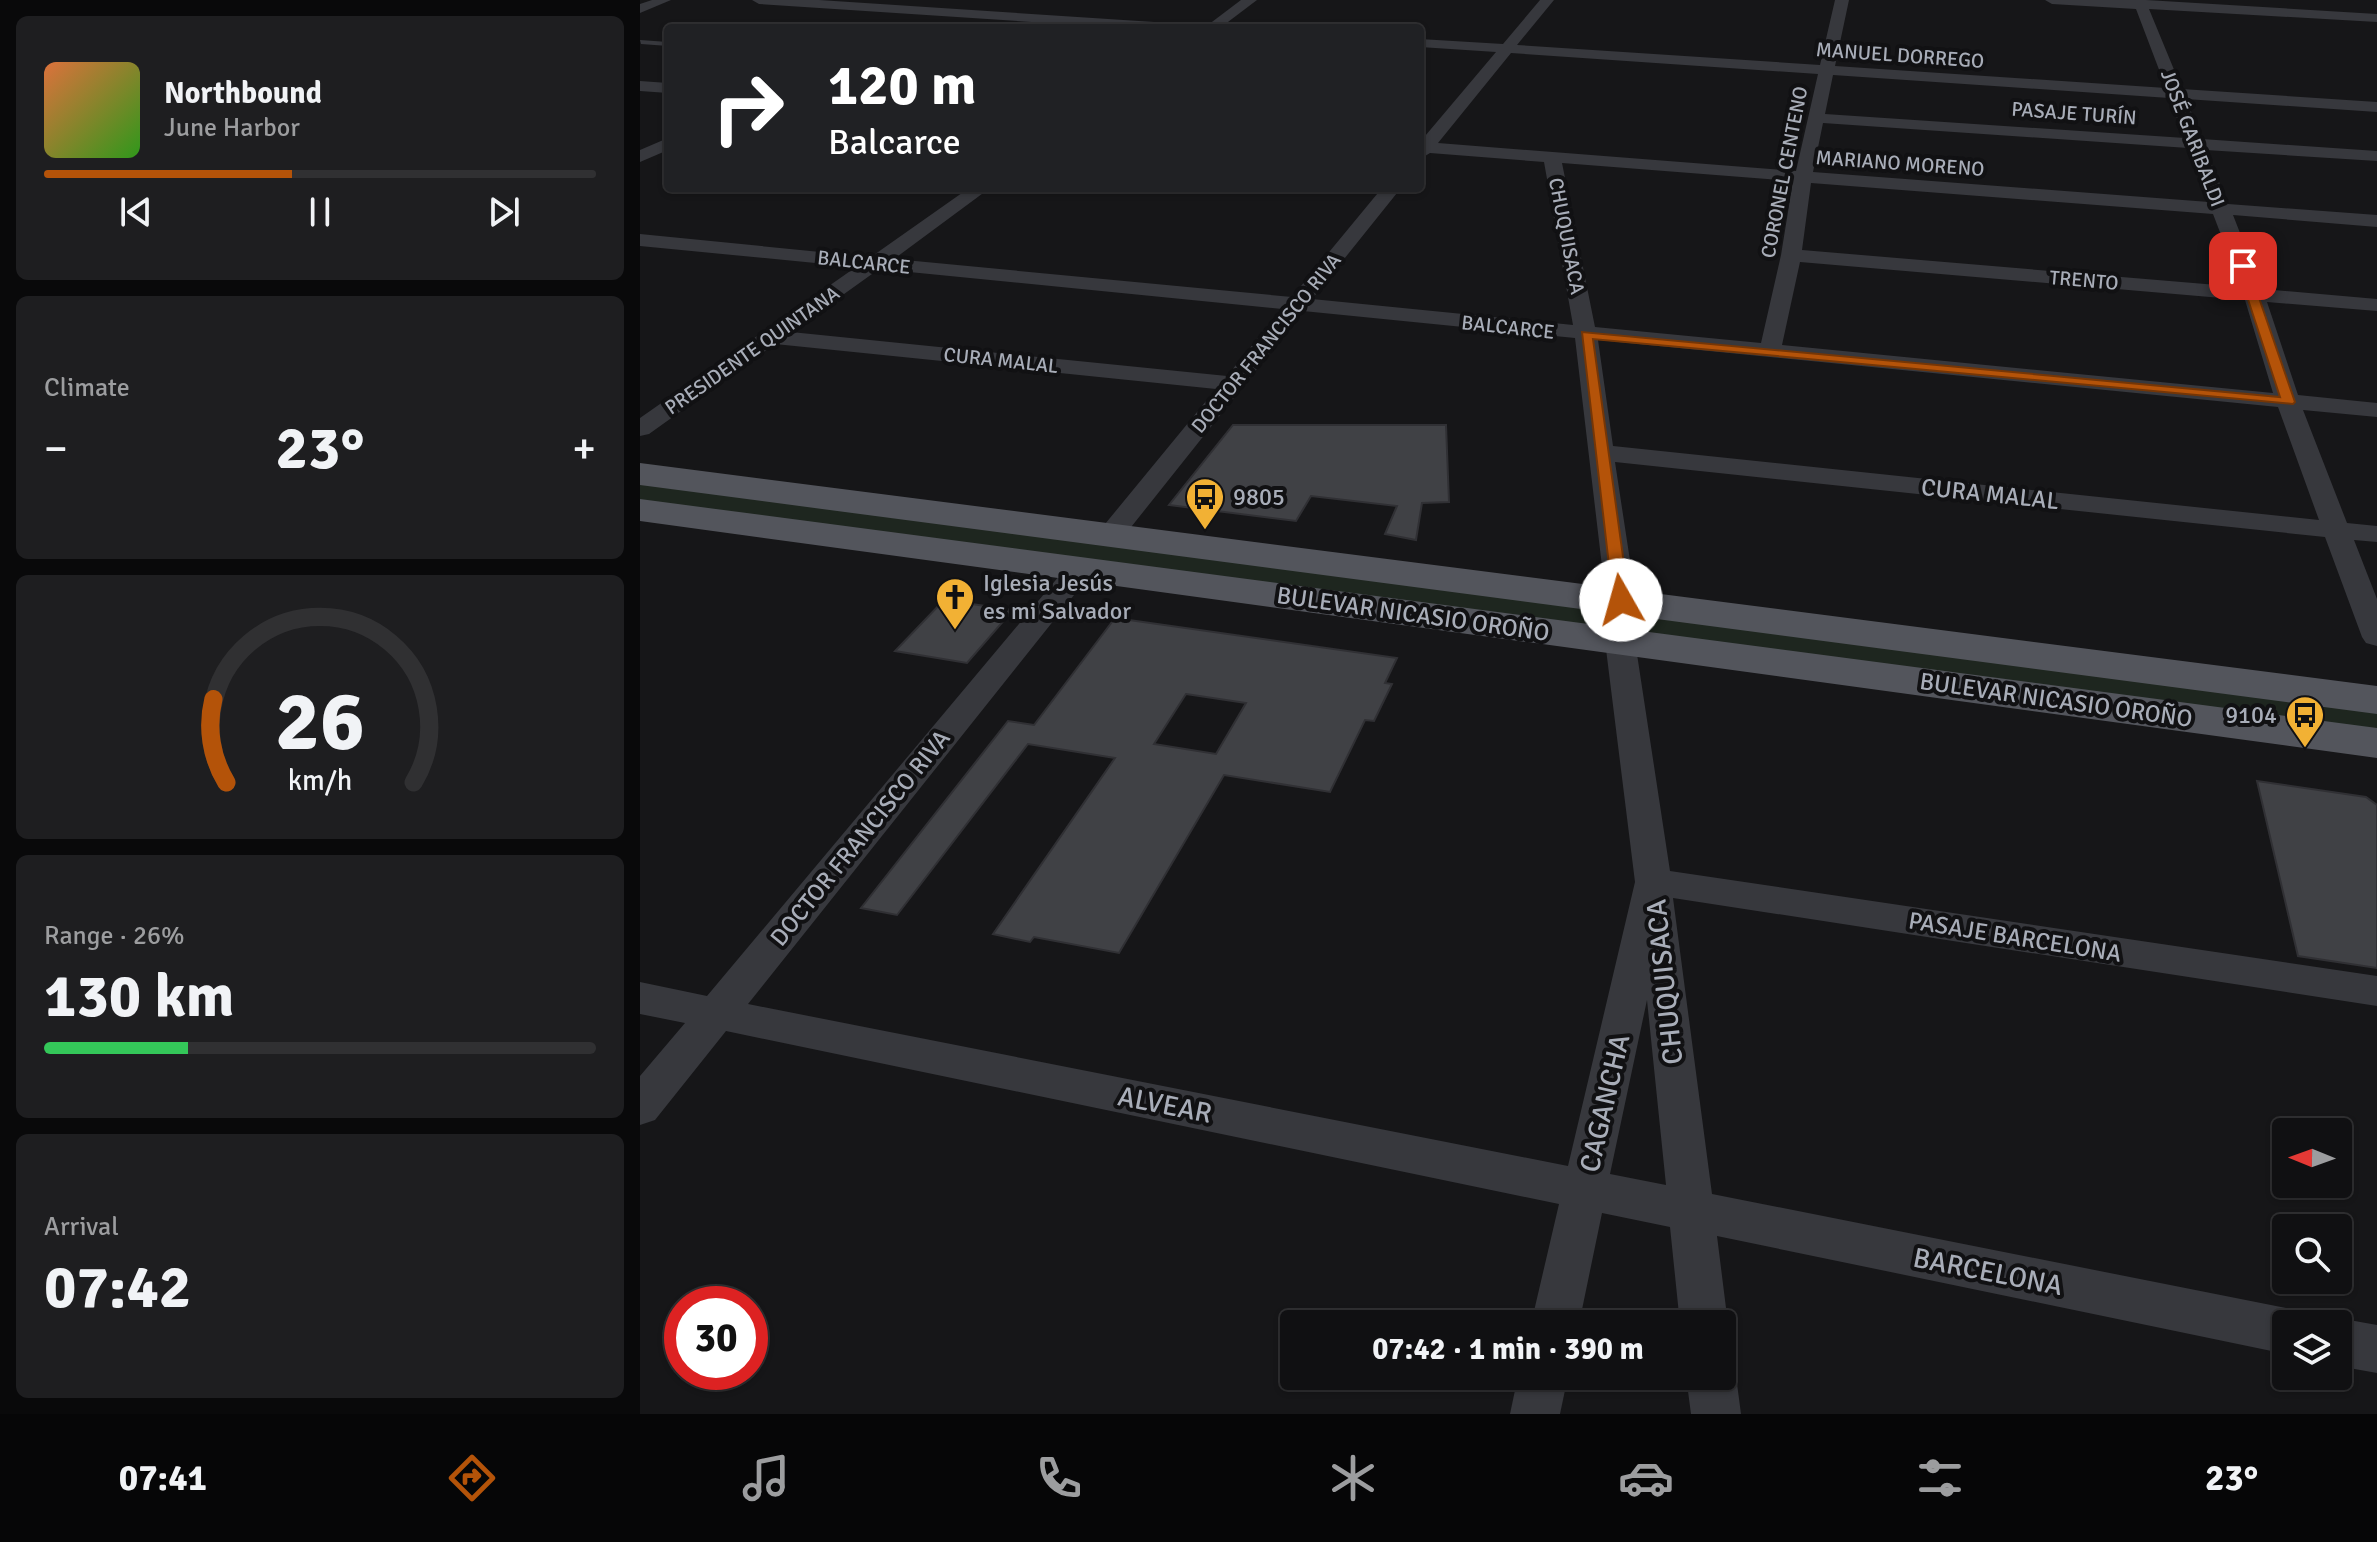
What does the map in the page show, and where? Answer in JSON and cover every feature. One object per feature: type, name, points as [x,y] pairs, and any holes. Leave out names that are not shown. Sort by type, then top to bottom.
[{"type":"main road","name":"BULEVAR NICASIO OROÑO","points":[[640,474],[1110,535],[2377,743]]},
{"type":"main road","name":"BULEVAR NICASIO OROÑO","points":[[640,510],[1080,569],[1621,621],[2377,700]]},
{"type":"street","points":[[640,9],[664,0]]},
{"type":"street","points":[[759,0],[1122,24]]},
{"type":"street","points":[[913,23],[959,0]]},
{"type":"street","points":[[1217,24],[1250,0]]},
{"type":"street","points":[[1424,148],[1547,0]]},
{"type":"street","name":"CORONEL CENTENO","points":[[1770,351],[1791,255],[1803,177],[1842,0]]},
{"type":"street","points":[[2052,0],[2140,2],[2377,18]]},
{"type":"street","name":"JOSÉ GARIBALDI","points":[[2140,2],[2254,294],[2288,402],[2377,637]]},
{"type":"street","name":"MANUEL DORREGO","points":[[1424,43],[2377,107]]},
{"type":"street","points":[[640,86],[664,88]]},
{"type":"street","name":"PASAJE TURÍN","points":[[1816,118],[2377,156]]},
{"type":"street","points":[[640,157],[664,145]]},
{"type":"street","name":"MARIANO MORENO","points":[[1424,150],[1552,157],[2377,221]]},
{"type":"street","name":"CHUQUISACA","points":[[1552,157],[1586,335],[1604,453],[1702,1310]]},
{"type":"street","name":"PRESIDENTE QUINTANA","points":[[640,429],[975,192]]},
{"type":"street","name":"DOCTOR FRANCISCO RIVA","points":[[1110,535],[1389,192]]},
{"type":"street","name":"BALCARCE","points":[[640,240],[1586,335],[2377,410]]},
{"type":"street","name":"TRENTO","points":[[1791,255],[2377,305]]},
{"type":"street","name":"CURA MALAL","points":[[770,337],[1233,384]]},
{"type":"street","name":"CURA MALAL","points":[[1604,453],[2377,534]]},
{"type":"street","name":"DOCTOR FRANCISCO RIVA","points":[[640,1107],[1080,569]]},
{"type":"street","name":"PASAJE BARCELONA","points":[[1653,882],[2377,991]]},
{"type":"street","name":"CAGANCHA","points":[[1558,1310],[1653,882]]},
{"type":"street","name":"ALVEAR","points":[[640,998],[1690,1211]]},
{"type":"street","name":"BARCELONA","points":[[1690,1211],[2272,1328]]},
{"type":"street","points":[[2352,1345],[2377,1349]]},
{"type":"street","points":[[1535,1414],[1540,1390]]},
{"type":"street","points":[[1713,1390],[1716,1414]]},
{"type":"lane","points":[[641,42],[664,44]]},
{"type":"shaded area","points":[[640,474],[2377,700],[2377,743],[640,510]]},
{"type":"building","points":[[1233,425],[1446,425],[1449,502],[1422,503],[1416,540],[1385,534],[1397,506],[1311,496],[1296,521],[1169,505]]},
{"type":"building","name":"Iglesia Jesús es mi Salvador","points":[[944,600],[1013,610],[967,663],[895,651]]},
{"type":"building","points":[[1115,618],[1397,658],[1385,683],[1392,684],[1374,721],[1365,720],[1330,792],[1224,775],[1119,953],[1034,937],[1030,942],[993,934],[1115,758],[1028,744],[897,915],[861,908],[1008,721],[1034,725]],"holes":[[[1186,694],[1246,703],[1216,754],[1154,744]]]},
{"type":"building","points":[[2257,781],[2366,797],[2377,805],[2377,968],[2298,956]]},
{"type":"place","name":"9805","points":[[1205,531]]},
{"type":"place","name":"Iglesia Jesús es mi Salvador","points":[[955,631]]},
{"type":"place","name":"9104","points":[[2305,749]]},
{"type":"route","points":[[1621,600],[1586,335],[2288,402],[2243,266]]}]
